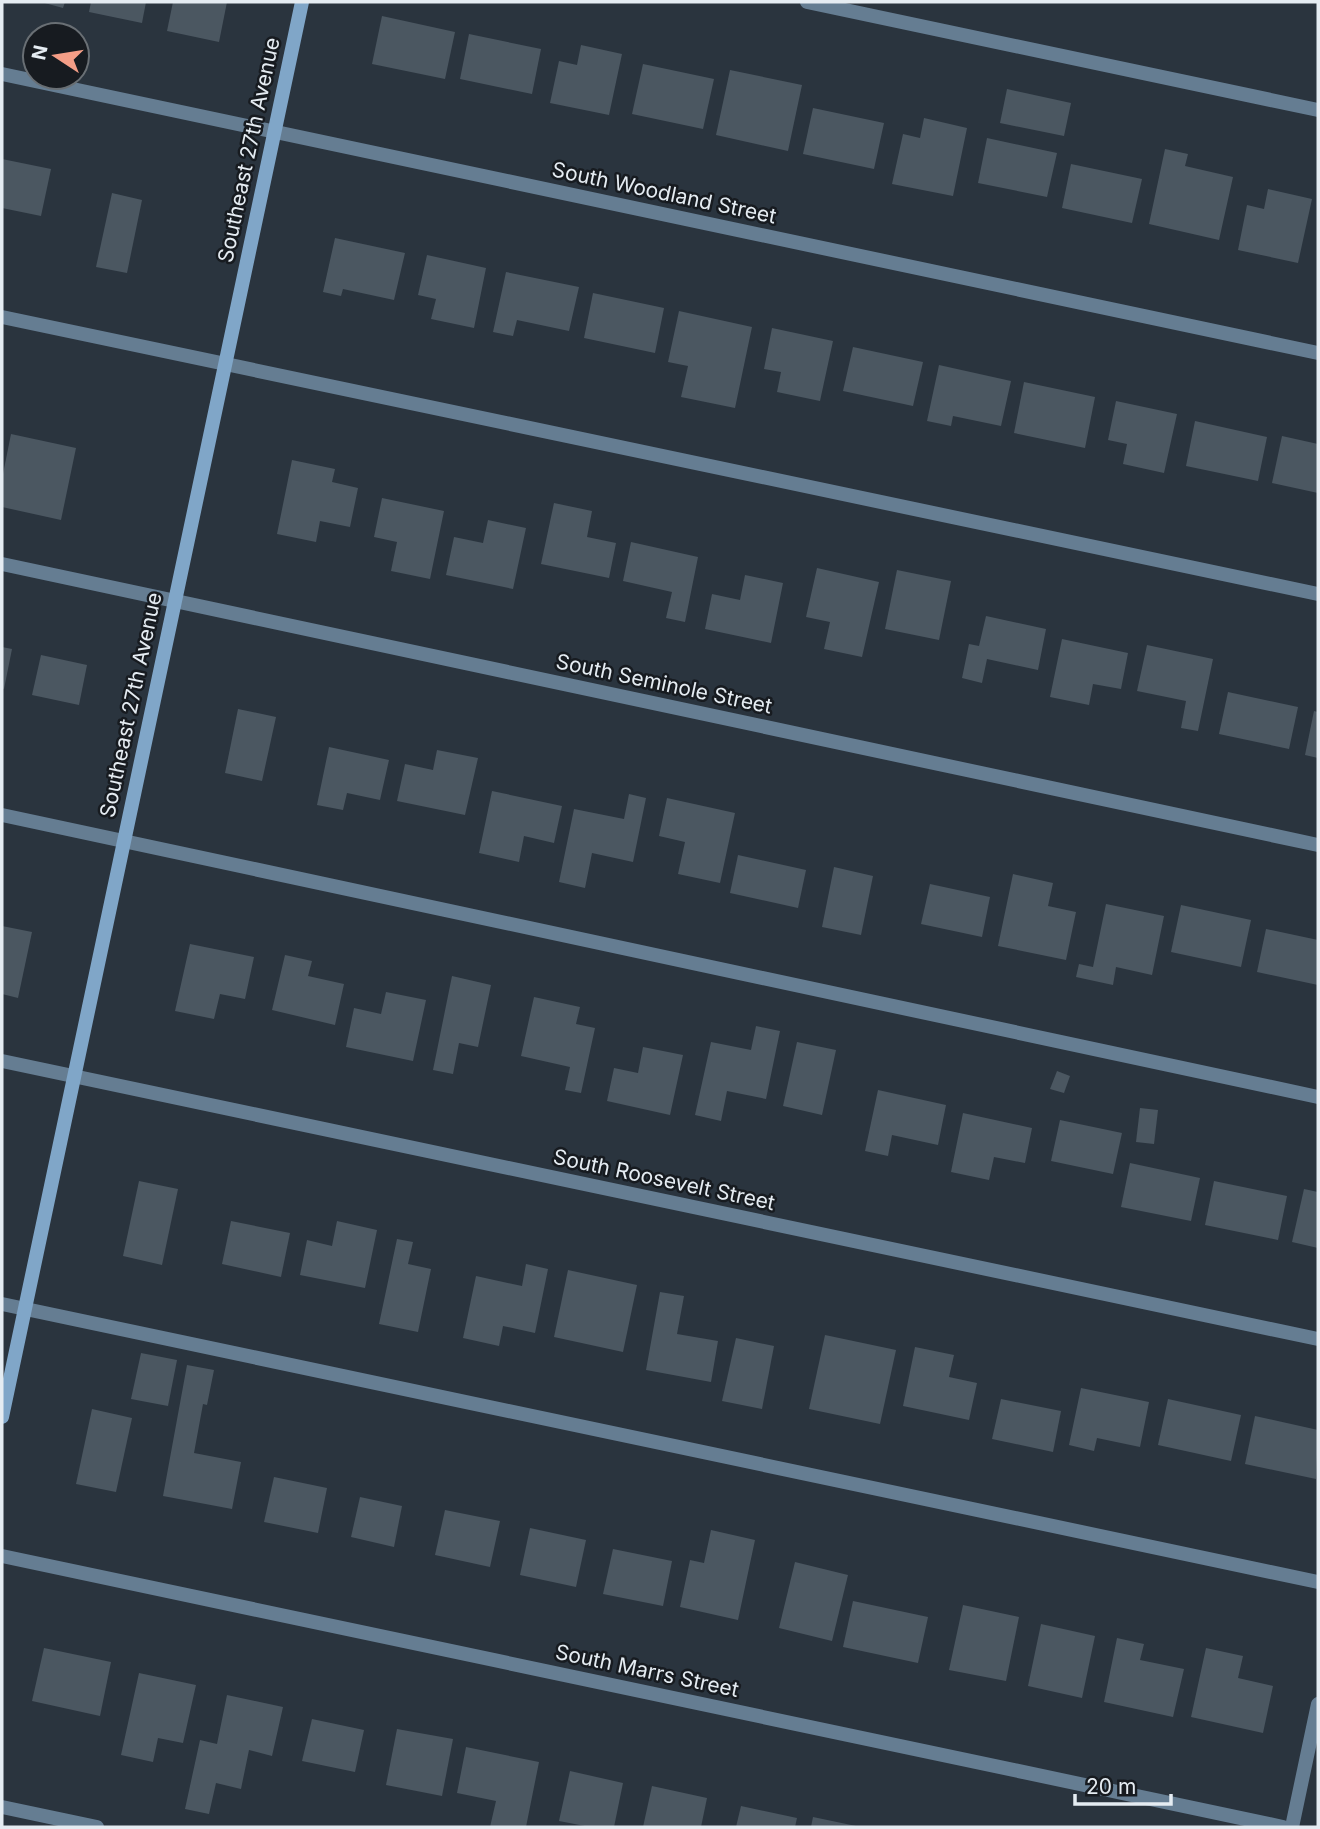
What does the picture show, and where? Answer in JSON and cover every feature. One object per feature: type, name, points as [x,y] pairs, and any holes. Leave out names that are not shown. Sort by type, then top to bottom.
[{"type":"main road","name":"Southeast 27th Avenue","points":[[2,1417],[302,2]]},
{"type":"street","points":[[807,2],[1318,110]]},
{"type":"street","name":"South Woodland Street","points":[[2,74],[1318,353]]},
{"type":"street","points":[[2,317],[1318,594]]},
{"type":"street","name":"South Seminole Street","points":[[2,564],[1318,845]]},
{"type":"street","points":[[2,815],[1318,1097]]},
{"type":"street","name":"South Roosevelt Street","points":[[2,1061],[1318,1339]]},
{"type":"street","points":[[2,1304],[1318,1581]]},
{"type":"street","name":"South Marrs Street","points":[[2,1556],[1283,1827]]},
{"type":"street","points":[[1292,1827],[1318,1704]]},
{"type":"street","points":[[2,1807],[97,1827]]},
{"type":"building","points":[[41,2],[65,2],[63,8]]},
{"type":"building","points":[[91,2],[146,2],[142,23],[89,12]]},
{"type":"building","points":[[173,2],[227,2],[219,42],[167,31]]},
{"type":"building","points":[[382,16],[455,32],[445,79],[372,64]]},
{"type":"building","points":[[469,34],[541,49],[532,94],[460,79]]},
{"type":"building","points":[[581,45],[622,54],[609,115],[550,103],[559,61],[577,65]]},
{"type":"building","points":[[643,64],[714,79],[703,129],[632,114]]},
{"type":"building","points":[[730,70],[802,85],[788,151],[716,135]]},
{"type":"building","points":[[1007,89],[1071,103],[1064,136],[1000,123]]},
{"type":"building","points":[[813,108],[884,123],[874,169],[803,154]]},
{"type":"building","points":[[924,118],[967,128],[953,196],[892,184],[903,134],[920,138]]},
{"type":"building","points":[[987,138],[1057,153],[1047,197],[978,183]]},
{"type":"building","points":[[1165,149],[1188,154],[1185,166],[1233,177],[1219,240],[1149,224]]},
{"type":"building","points":[[2,159],[51,169],[41,216],[2,208]]},
{"type":"building","points":[[1071,164],[1142,179],[1132,223],[1062,208]]},
{"type":"building","points":[[1268,189],[1312,199],[1298,263],[1238,250],[1247,205],[1264,209]]},
{"type":"building","points":[[112,193],[142,200],[127,273],[96,267]]},
{"type":"building","points":[[335,238],[405,253],[394,300],[343,289],[341,296],[323,292]]},
{"type":"building","points":[[427,255],[486,268],[474,328],[431,319],[436,299],[418,295]]},
{"type":"building","points":[[506,272],[579,287],[569,331],[517,320],[513,336],[493,332]]},
{"type":"building","points":[[593,293],[664,308],[655,353],[584,338]]},
{"type":"building","points":[[679,311],[752,327],[735,408],[681,397],[688,366],[668,362]]},
{"type":"building","points":[[772,328],[833,341],[820,401],[777,392],[781,372],[764,369]]},
{"type":"building","points":[[853,347],[923,362],[913,406],[843,391]]},
{"type":"building","points":[[939,365],[1011,381],[1001,426],[953,416],[951,426],[927,421]]},
{"type":"building","points":[[1024,382],[1095,397],[1085,448],[1014,433]]},
{"type":"building","points":[[1116,401],[1177,414],[1164,473],[1123,464],[1127,444],[1108,440]]},
{"type":"building","points":[[1195,421],[1267,437],[1258,481],[1186,466]]},
{"type":"building","points":[[11,434],[76,448],[61,520],[2,507],[2,479]]},
{"type":"building","points":[[1282,436],[1318,444],[1318,493],[1272,483]]},
{"type":"building","points":[[292,460],[335,469],[332,482],[358,488],[350,527],[320,521],[316,542],[277,534]]},
{"type":"building","points":[[382,498],[444,511],[430,579],[391,571],[397,542],[374,537]]},
{"type":"building","points":[[554,503],[592,511],[587,537],[616,543],[609,578],[541,564]]},
{"type":"building","points":[[488,520],[526,528],[513,589],[446,575],[454,537],[483,543]]},
{"type":"building","points":[[631,542],[698,557],[685,622],[666,618],[672,592],[623,581]]},
{"type":"building","points":[[817,568],[879,582],[862,657],[824,649],[830,622],[806,617]]},
{"type":"building","points":[[897,570],[951,581],[939,640],[885,629]]},
{"type":"building","points":[[745,575],[783,583],[771,643],[705,629],[712,594],[740,600]]},
{"type":"building","points":[[986,616],[1046,629],[1038,670],[987,659],[982,683],[962,678],[969,644],[979,646]]},
{"type":"building","points":[[1062,639],[1128,653],[1121,689],[1093,684],[1089,705],[1050,697]]},
{"type":"building","points":[[1147,645],[1213,659],[1198,731],[1181,728],[1186,701],[1137,691]]},
{"type":"building","points":[[2,647],[12,649],[4,689],[2,688]]},
{"type":"building","points":[[41,655],[87,665],[79,705],[32,695]]},
{"type":"building","points":[[1228,692],[1298,707],[1289,749],[1219,734]]},
{"type":"building","points":[[238,709],[276,717],[262,781],[225,773]]},
{"type":"building","points":[[1314,711],[1318,712],[1318,758],[1305,755]]},
{"type":"building","points":[[329,747],[389,760],[380,800],[347,793],[343,810],[317,805]]},
{"type":"building","points":[[437,750],[478,758],[465,815],[397,801],[405,764],[433,770]]},
{"type":"building","points":[[492,791],[562,806],[554,843],[524,836],[519,862],[479,853]]},
{"type":"building","points":[[629,794],[646,798],[633,862],[592,853],[585,888],[559,882],[574,809],[624,819]]},
{"type":"building","points":[[667,798],[735,813],[720,883],[678,874],[685,842],[659,836]]},
{"type":"building","points":[[738,855],[806,870],[798,908],[730,893]]},
{"type":"building","points":[[834,867],[873,876],[861,935],[822,927]]},
{"type":"building","points":[[1013,874],[1053,883],[1048,906],[1076,912],[1066,960],[998,946]]},
{"type":"building","points":[[930,884],[990,897],[982,937],[921,924]]},
{"type":"building","points":[[1106,904],[1164,916],[1152,975],[1116,967],[1113,985],[1076,977],[1079,964],[1093,967]]},
{"type":"building","points":[[1181,905],[1251,920],[1241,967],[1171,952]]},
{"type":"building","points":[[2,926],[32,932],[18,998],[2,994]]},
{"type":"building","points":[[1266,929],[1318,940],[1318,985],[1257,972]]},
{"type":"building","points":[[190,944],[254,957],[245,999],[220,994],[214,1019],[175,1011]]},
{"type":"building","points":[[285,955],[312,961],[308,976],[344,984],[335,1025],[272,1010]]},
{"type":"building","points":[[452,976],[491,985],[478,1047],[459,1043],[453,1074],[433,1070]]},
{"type":"building","points":[[386,992],[426,1000],[413,1061],[346,1047],[354,1008],[381,1014]]},
{"type":"building","points":[[534,997],[580,1007],[576,1024],[595,1028],[581,1093],[565,1090],[570,1067],[521,1056]]},
{"type":"building","points":[[756,1026],[780,1031],[766,1099],[727,1091],[721,1121],[695,1115],[711,1042],[751,1050]]},
{"type":"building","points":[[797,1042],[836,1050],[822,1115],[783,1106]]},
{"type":"building","points":[[643,1047],[683,1055],[670,1115],[607,1101],[614,1068],[638,1073]]},
{"type":"building","points":[[1057,1071],[1070,1076],[1064,1093],[1050,1089]]},
{"type":"building","points":[[878,1090],[946,1105],[938,1145],[892,1135],[888,1156],[865,1151]]},
{"type":"building","points":[[1140,1108],[1158,1110],[1154,1144],[1136,1142]]},
{"type":"building","points":[[963,1113],[1032,1128],[1025,1163],[994,1157],[989,1180],[951,1172]]},
{"type":"building","points":[[1060,1120],[1122,1133],[1113,1174],[1051,1161]]},
{"type":"building","points":[[1130,1163],[1200,1178],[1191,1221],[1121,1207]]},
{"type":"building","points":[[139,1181],[178,1189],[162,1265],[123,1256]]},
{"type":"building","points":[[1214,1181],[1287,1196],[1278,1240],[1205,1225]]},
{"type":"building","points":[[1304,1189],[1318,1192],[1318,1248],[1292,1242]]},
{"type":"building","points":[[231,1221],[290,1233],[281,1277],[222,1264]]},
{"type":"building","points":[[337,1221],[377,1230],[365,1288],[300,1275],[307,1240],[332,1246]]},
{"type":"building","points":[[397,1239],[413,1242],[408,1264],[431,1269],[418,1332],[379,1324]]},
{"type":"building","points":[[526,1264],[548,1269],[535,1333],[503,1326],[499,1346],[463,1338],[476,1276],[522,1286]]},
{"type":"building","points":[[568,1270],[637,1285],[623,1352],[554,1337]]},
{"type":"building","points":[[660,1292],[684,1296],[677,1334],[718,1341],[711,1382],[646,1370]]},
{"type":"building","points":[[825,1335],[896,1350],[880,1424],[809,1409]]},
{"type":"building","points":[[736,1338],[774,1346],[762,1409],[722,1401]]},
{"type":"building","points":[[915,1347],[954,1355],[949,1377],[977,1383],[969,1420],[903,1406]]},
{"type":"building","points":[[141,1353],[177,1360],[168,1406],[131,1399]]},
{"type":"building","points":[[187,1365],[214,1370],[207,1405],[203,1404],[194,1453],[241,1462],[232,1509],[163,1496]]},
{"type":"building","points":[[1081,1388],[1149,1402],[1140,1447],[1097,1438],[1094,1451],[1069,1445]]},
{"type":"building","points":[[1001,1399],[1061,1411],[1053,1452],[992,1439]]},
{"type":"building","points":[[1168,1399],[1241,1415],[1231,1461],[1158,1445]]},
{"type":"building","points":[[92,1409],[132,1418],[116,1492],[76,1484]]},
{"type":"building","points":[[1255,1416],[1318,1430],[1316,1479],[1245,1464]]},
{"type":"building","points":[[274,1477],[327,1488],[318,1533],[264,1522]]},
{"type":"building","points":[[360,1497],[402,1506],[394,1547],[351,1537]]},
{"type":"building","points":[[445,1510],[500,1521],[490,1567],[435,1555]]},
{"type":"building","points":[[530,1528],[586,1540],[576,1587],[520,1575]]},
{"type":"building","points":[[711,1530],[755,1540],[738,1620],[680,1607],[690,1560],[704,1563]]},
{"type":"building","points":[[613,1549],[672,1561],[663,1606],[603,1594]]},
{"type":"building","points":[[795,1562],[848,1575],[832,1641],[779,1628]]},
{"type":"building","points":[[853,1601],[928,1617],[918,1663],[843,1647]]},
{"type":"building","points":[[963,1605],[1019,1617],[1006,1681],[949,1670]]},
{"type":"building","points":[[1041,1624],[1095,1636],[1082,1698],[1028,1686]]},
{"type":"building","points":[[1117,1638],[1144,1644],[1140,1660],[1184,1669],[1173,1717],[1104,1702]]},
{"type":"building","points":[[44,1648],[111,1662],[100,1716],[32,1701]]},
{"type":"building","points":[[1206,1648],[1243,1656],[1238,1678],[1273,1686],[1263,1733],[1191,1717]]},
{"type":"building","points":[[139,1673],[196,1685],[183,1743],[158,1738],[153,1762],[121,1755]]},
{"type":"building","points":[[227,1695],[283,1707],[272,1756],[249,1750],[241,1789],[216,1783],[209,1814],[185,1809],[200,1740],[217,1744]]},
{"type":"building","points":[[312,1719],[364,1730],[355,1772],[302,1761]]},
{"type":"building","points":[[397,1729],[453,1739],[442,1796],[386,1785]]},
{"type":"building","points":[[466,1747],[539,1762],[526,1827],[490,1827],[496,1801],[457,1793]]},
{"type":"building","points":[[570,1771],[623,1783],[614,1827],[590,1827],[559,1821]]},
{"type":"building","points":[[652,1786],[707,1798],[701,1827],[643,1827]]},
{"type":"building","points":[[741,1806],[797,1818],[795,1827],[736,1827]]},
{"type":"building","points":[[813,1817],[856,1826],[856,1827],[811,1827]]}]
